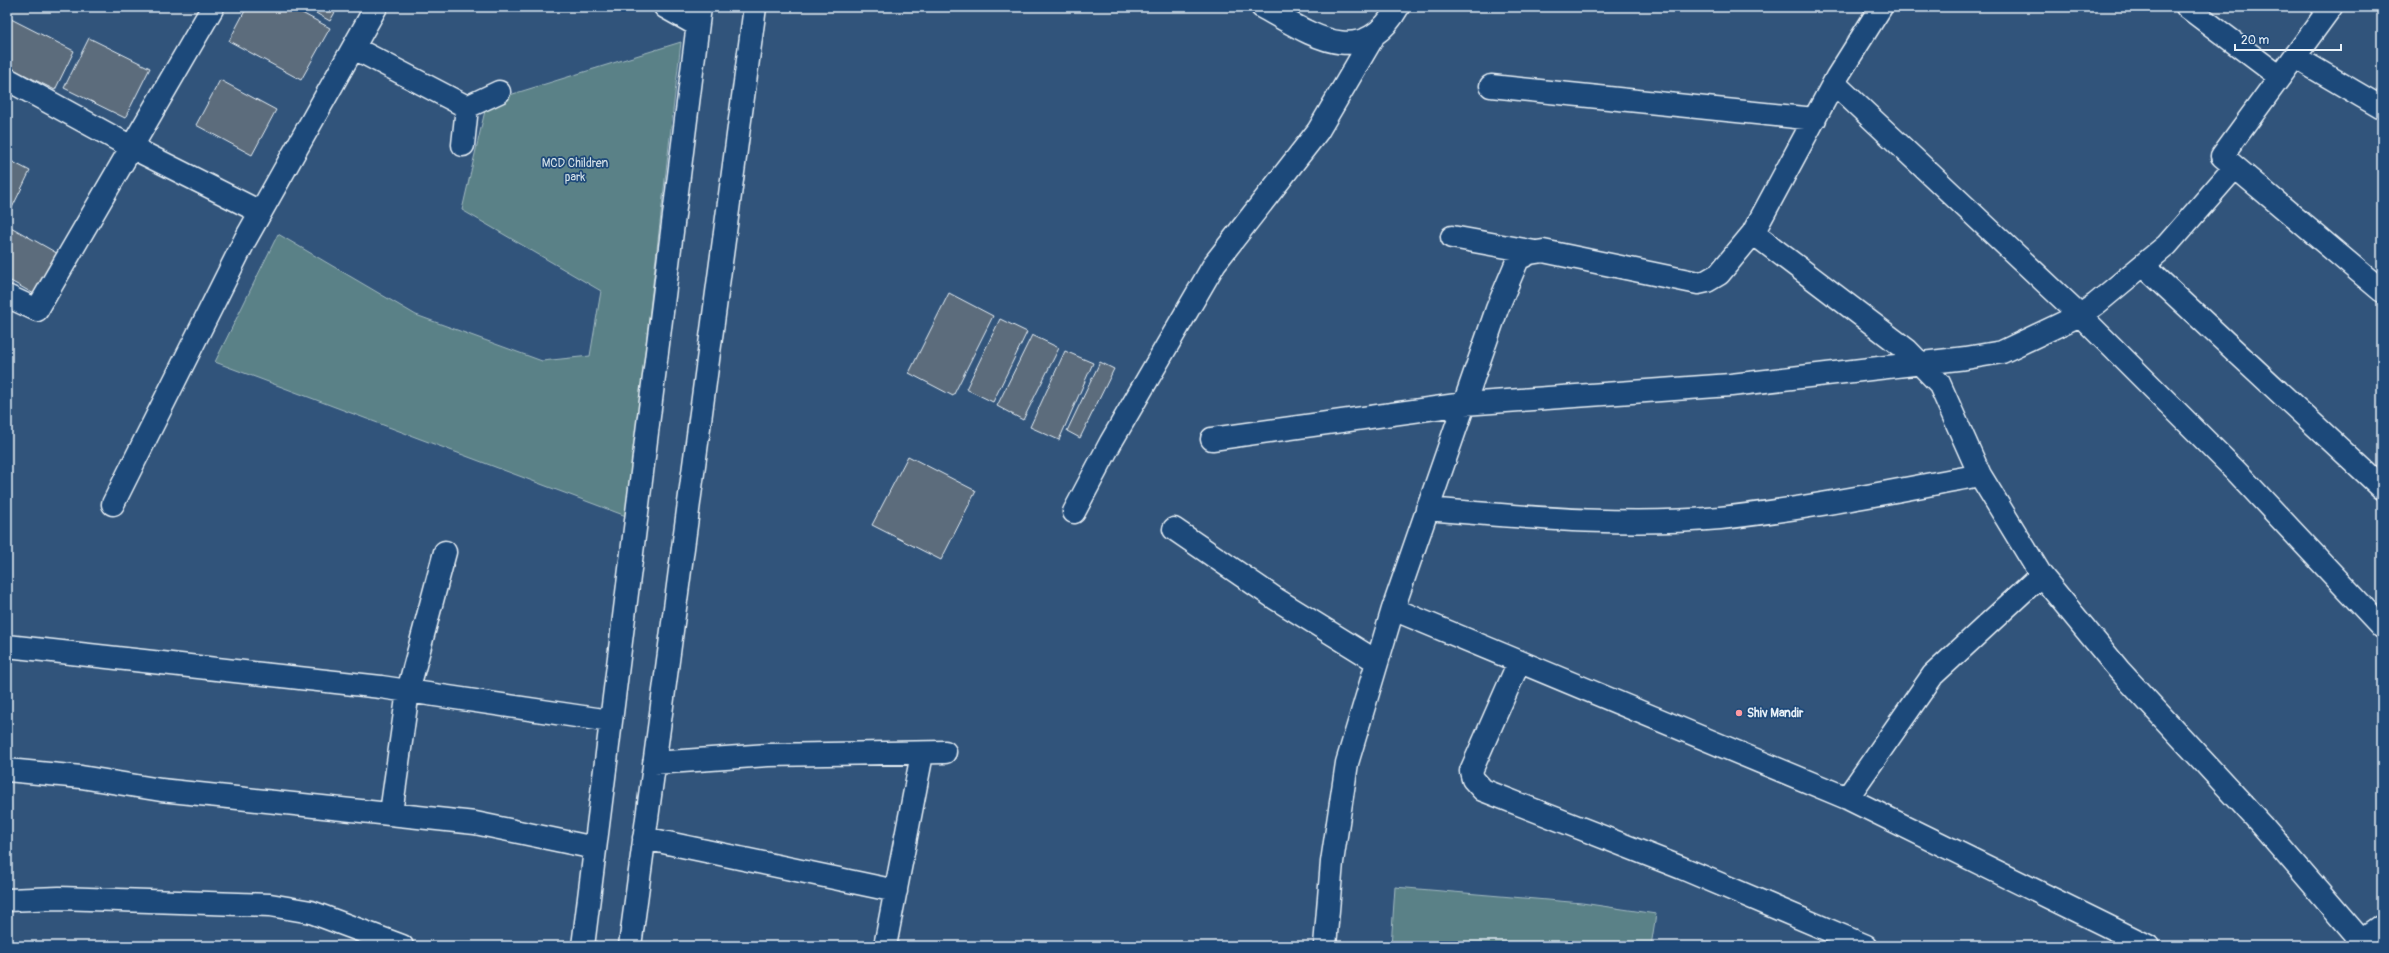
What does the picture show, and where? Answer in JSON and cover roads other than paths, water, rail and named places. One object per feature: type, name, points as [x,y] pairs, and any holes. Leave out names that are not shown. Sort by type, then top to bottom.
[{"type":"street","points":[[7,296],[37,310],[133,148],[213,7]]},
{"type":"street","points":[[113,504],[260,212],[376,7]]},
{"type":"street","points":[[582,946],[699,16],[665,7]]},
{"type":"street","points":[[630,946],[755,7]]},
{"type":"street","points":[[1262,7],[1312,34],[1346,44],[1372,39]]},
{"type":"street","points":[[1074,512],[1111,442],[1215,264],[1318,130],[1372,39],[1392,19],[1398,7]]},
{"type":"street","points":[[1325,946],[1332,862],[1347,763],[1376,661],[1393,609],[1497,309],[1518,259],[1535,252],[1542,251],[1698,283],[1707,282],[1719,274],[1753,233],[1834,83],[1881,7]]},
{"type":"street","points":[[2187,7],[2280,77]]},
{"type":"street","points":[[2331,7],[2222,156],[2382,291]]},
{"type":"street","points":[[354,48],[467,107]]},
{"type":"street","points":[[2295,58],[2382,108]]},
{"type":"street","points":[[7,79],[133,148],[260,212]]},
{"type":"street","points":[[1834,83],[2080,315],[2235,470],[2382,627]]},
{"type":"street","points":[[1491,86],[1815,119]]},
{"type":"street","points":[[467,107],[499,92]]},
{"type":"street","points":[[463,145],[467,107]]},
{"type":"street","points":[[1212,439],[1464,404],[1731,385],[2002,352],[2080,315],[2143,265],[2167,245],[2235,167]]},
{"type":"street","points":[[1753,233],[1921,362],[1939,383],[1980,475],[2041,575],[2120,670],[2257,819],[2360,944],[2382,926]]},
{"type":"street","points":[[1452,237],[1535,252]]},
{"type":"street","points":[[2143,265],[2382,488]]},
{"type":"street","points":[[1427,509],[1613,522],[1719,518],[1800,508],[1980,475]]},
{"type":"street","points":[[1174,529],[1276,599],[1376,661]]},
{"type":"street","points":[[391,813],[408,691],[445,552]]},
{"type":"street","points":[[1847,798],[1933,675],[2041,575]]},
{"type":"street","points":[[1393,609],[1847,798],[2148,946]]},
{"type":"street","points":[[7,646],[408,691],[610,722]]},
{"type":"street","points":[[1519,662],[1471,770],[1473,779],[1483,790],[1682,868],[1866,946]]},
{"type":"street","points":[[654,763],[768,756],[922,754],[945,752]]},
{"type":"street","points":[[885,946],[922,754]]},
{"type":"street","points":[[7,770],[81,776],[161,790],[475,823],[595,848]]},
{"type":"street","points":[[644,838],[896,892]]},
{"type":"street","points":[[7,900],[59,898],[270,905],[312,912],[402,946]]},
{"type":"place","name":"Shiv Mandir","points":[[1739,713]]},
{"type":"park label","name":"MCD Children park","points":[[575,170]]}]
